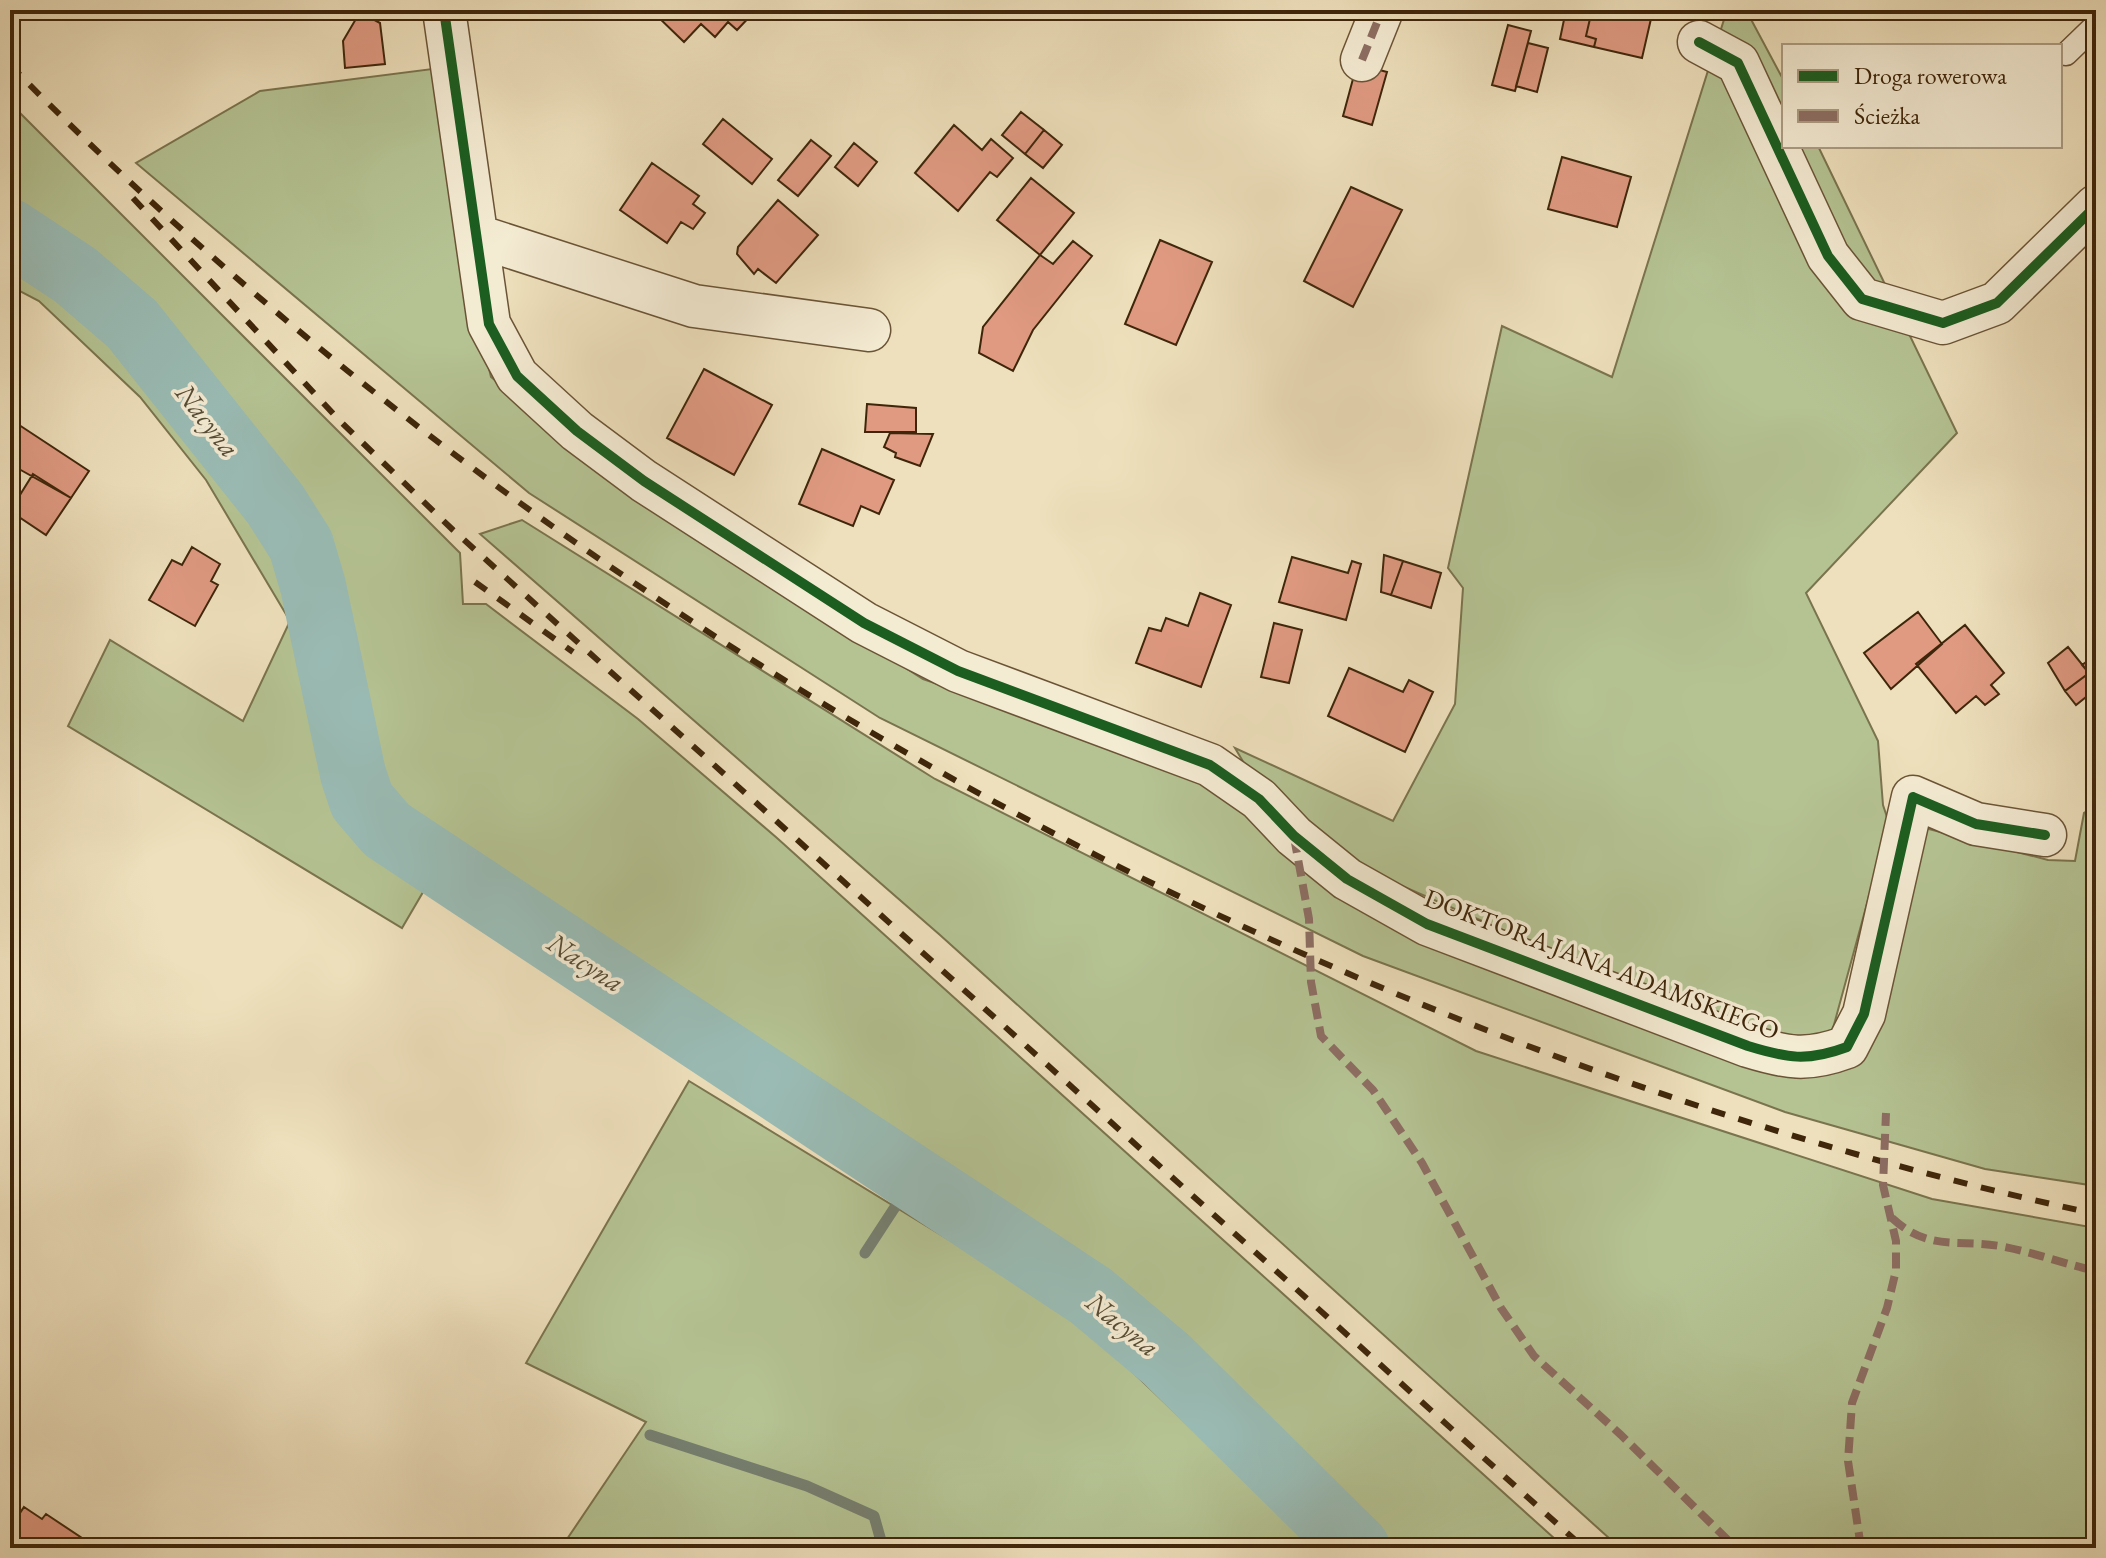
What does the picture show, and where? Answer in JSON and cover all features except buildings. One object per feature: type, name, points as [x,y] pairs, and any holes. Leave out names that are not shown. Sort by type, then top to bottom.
[{"type":"street","name":"DOKTORA JANA ADAMSKIEGO","points":[[444,10],[489,324],[517,376],[577,431],[644,481],[864,623],[958,671],[1210,765],[1259,799],[1294,836],[1347,879],[1427,924],[1507,957],[1748,1046],[1792,1059],[1825,1055],[1847,1047],[1864,1014],[1903,787],[1976,824],[2045,835]]},
{"type":"street","points":[[1362,60],[1382,10]]},
{"type":"street","points":[[1699,42],[1738,63],[1828,256],[1862,299],[1943,323],[1997,303],[2096,206]]},
{"type":"street","points":[[477,236],[694,306],[869,330]]},
{"type":"lane","points":[[2066,54],[2096,25]]},
{"type":"green space","points":[[1727,10],[1746,10],[1782,77],[1782,148],[1819,148],[1957,433],[1806,593],[1878,741],[1883,805],[1889,823],[1832,1032],[1789,1044],[1576,962],[1345,861],[1251,775],[1235,748],[1393,821],[1455,704],[1463,588],[1448,568],[1502,326],[1612,377]]},
{"type":"green space","points":[[432,69],[458,240],[491,377],[641,498],[923,679],[1179,767],[1442,945],[1796,1078],[1840,1071],[1925,828],[2048,860],[2075,861],[2084,813],[2096,806],[2096,1186],[1985,1169],[1785,1112],[1363,956],[880,718],[529,493],[136,163],[260,91]]},
{"type":"green space","points":[[10,103],[460,553],[463,604],[486,604],[638,719],[777,838],[1565,1548],[1377,1548],[1182,1354],[1086,1273],[449,853],[380,801],[315,537],[276,480],[144,320],[85,268],[10,217]]},
{"type":"green space","points":[[10,248],[40,265],[117,328],[227,461],[284,541],[303,605],[346,803],[373,836],[433,875],[402,928],[68,726],[110,640],[243,721],[290,621],[206,480],[140,397],[39,301],[10,286]]},
{"type":"green space","points":[[522,520],[935,779],[1476,1051],[1932,1199],[2096,1228],[2096,1548],[1620,1548],[940,935],[480,534]]},
{"type":"green space","points":[[689,1081],[1074,1316],[1317,1548],[561,1548],[646,1422],[526,1363]]},
{"type":"waterway","name":"Nacyna","points":[[10,232],[75,275],[132,324],[275,504],[301,545],[313,586],[353,774],[362,801],[387,830],[1091,1296],[1166,1359],[1357,1548]]},
{"type":"waterway","points":[[865,1253],[914,1178]]},
{"type":"waterway","points":[[650,1435],[807,1486],[874,1516],[883,1548]]},
{"type":"railway","points":[[10,65],[228,270],[462,460],[710,633],[971,789],[1242,926],[1522,1044],[1807,1140],[2096,1214]]},
{"type":"railway","points":[[133,198],[340,421],[453,530],[1584,1548]]},
{"type":"railway","points":[[475,582],[573,652]]},
{"type":"marked path","points":[[1362,60],[1382,10]]},
{"type":"marked path","points":[[1294,837],[1309,919],[1311,982],[1321,1036],[1373,1090],[1422,1163],[1501,1308],[1534,1356],[1621,1435],[1736,1548]]},
{"type":"marked path","points":[[1861,1548],[1848,1461],[1852,1403],[1887,1308],[1896,1270],[1896,1241],[1883,1185],[1886,1113]]},
{"type":"marked path","points":[[1892,1218],[1919,1236],[1933,1240],[2005,1247],[2096,1271]]},
{"type":"cycle path","points":[[444,10],[489,324],[517,376],[577,431],[644,481],[864,623],[958,671],[1210,765],[1259,799],[1294,836],[1347,879],[1427,924],[1748,1046],[1786,1056],[1820,1055],[1847,1047],[1864,1014],[1913,797],[1976,824],[2045,835]]},
{"type":"cycle path","points":[[1699,42],[1738,63],[1828,256],[1862,299],[1943,323],[1997,303],[2096,206]]}]
